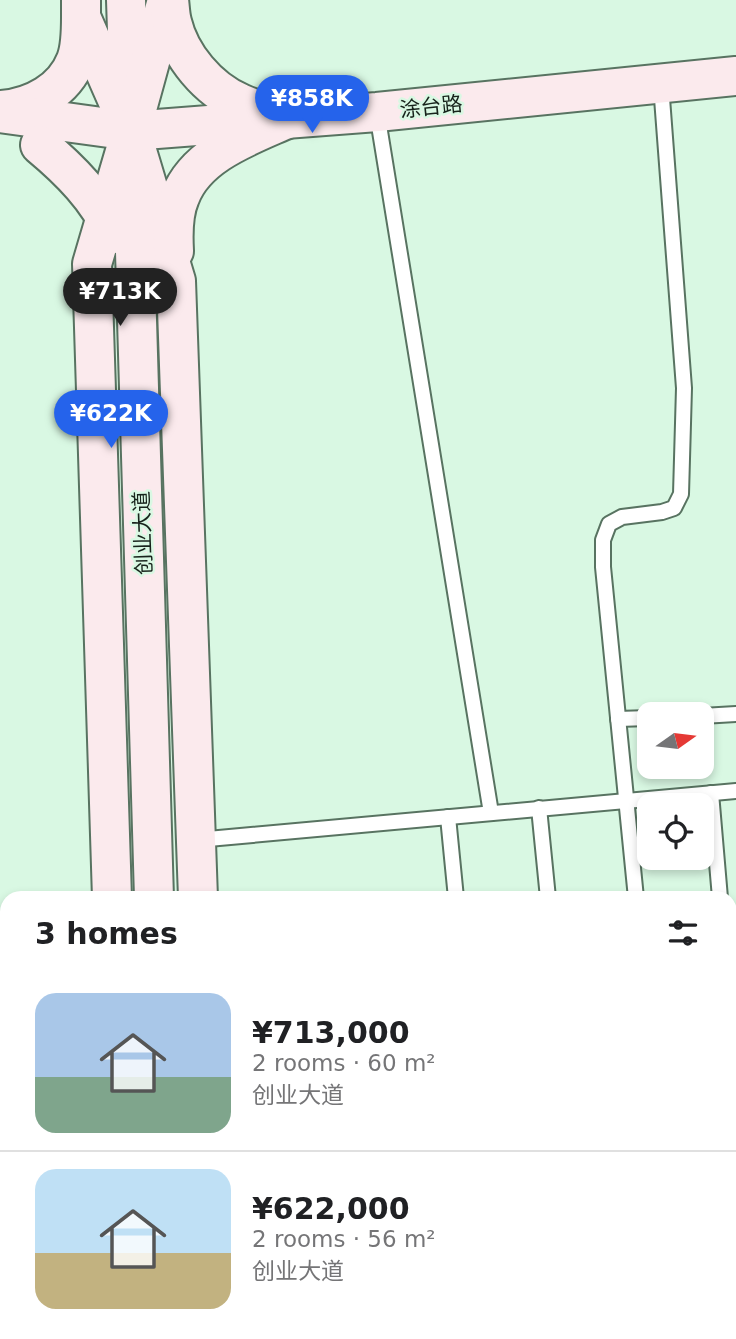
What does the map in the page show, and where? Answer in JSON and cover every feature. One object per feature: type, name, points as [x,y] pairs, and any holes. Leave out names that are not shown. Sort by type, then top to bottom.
[{"type":"main road","name":"创业大道","points":[[126,0],[154,891]]},
{"type":"main road","points":[[92,264],[131,131],[159,7]]},
{"type":"main road","points":[[159,7],[182,59],[224,94],[287,119]]},
{"type":"main road","points":[[93,17],[176,281]]},
{"type":"main road","points":[[0,114],[30,104],[60,85],[76,60],[80,43],[93,17]]},
{"type":"main road","name":"涂台路","points":[[0,114],[131,131],[377,112],[736,76]]},
{"type":"main road","points":[[0,114],[56,158],[88,191],[121,250],[136,303]]},
{"type":"main road","points":[[136,303],[158,223],[172,196],[184,181],[235,142],[287,119]]},
{"type":"main road","points":[[40,145],[52,159],[74,196],[83,220],[92,264],[112,891]]},
{"type":"main road","points":[[198,891],[173,236],[180,197],[189,179],[201,167]]},
{"type":"lane","points":[[635,891],[603,567],[603,540],[609,524],[622,517],[674,508],[681,494],[684,388],[661,84]]},
{"type":"lane","points":[[377,112],[491,813]]},
{"type":"lane","points":[[714,715],[736,714]]},
{"type":"lane","points":[[618,719],[637,718]]},
{"type":"lane","points":[[711,793],[736,790]]},
{"type":"lane","points":[[196,841],[637,800]]},
{"type":"lane","points":[[540,808],[547,891]]},
{"type":"lane","points":[[448,817],[455,891]]},
{"type":"lane","points":[[714,828],[719,891]]}]
